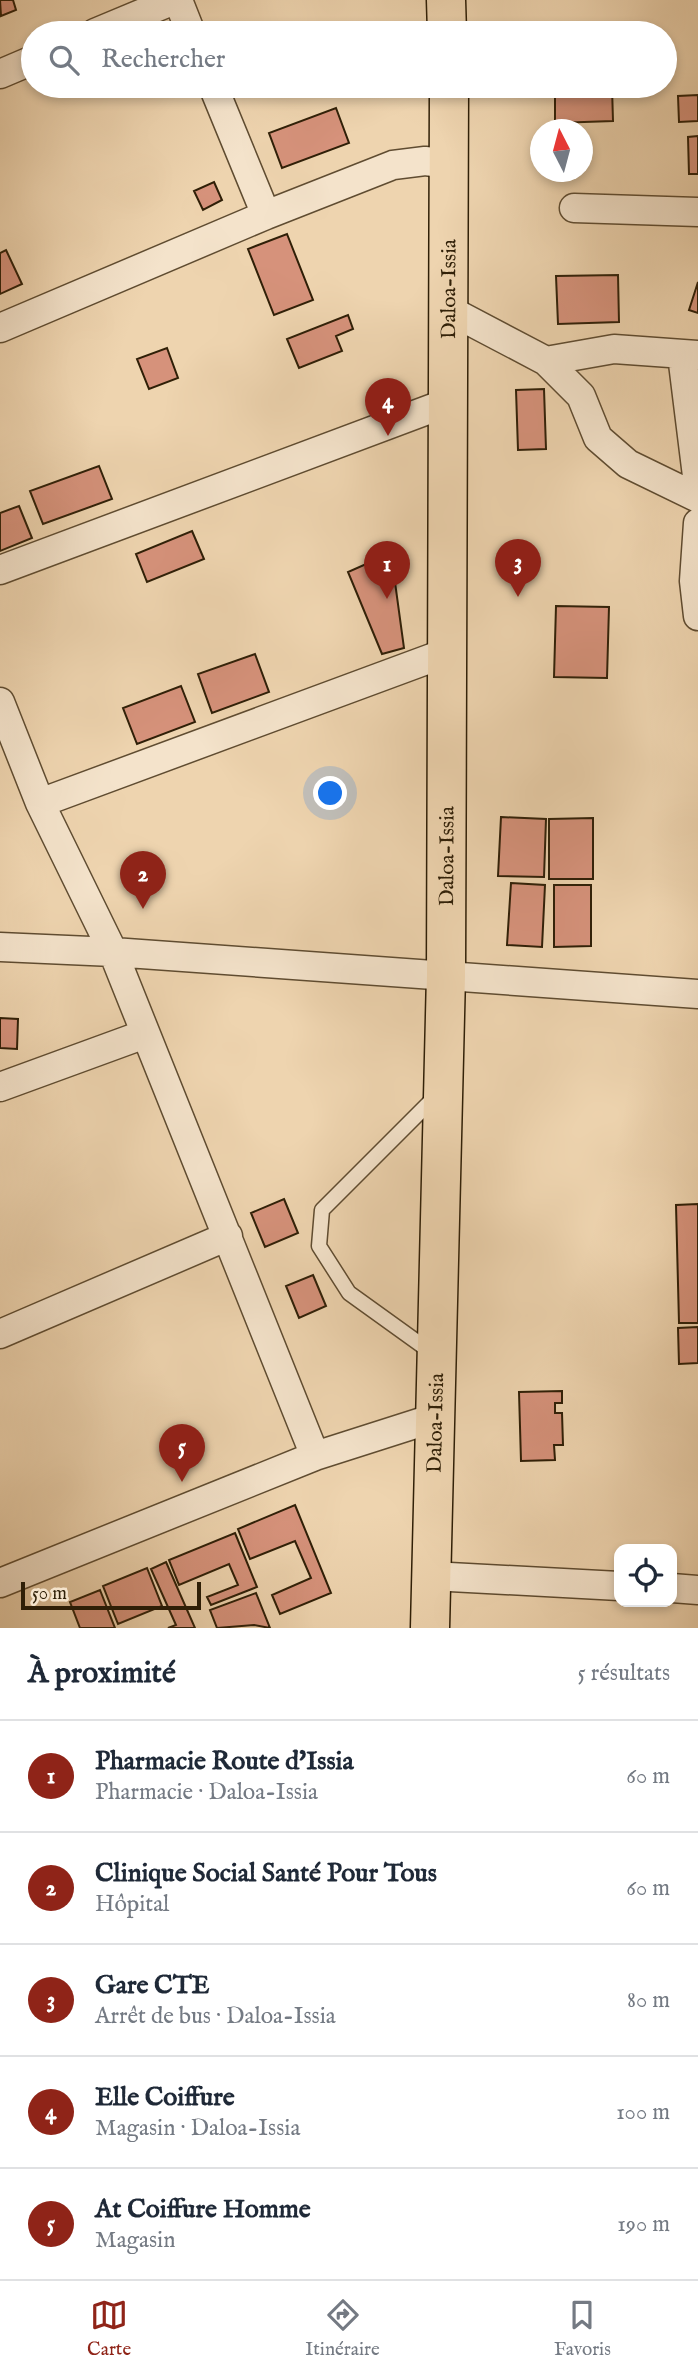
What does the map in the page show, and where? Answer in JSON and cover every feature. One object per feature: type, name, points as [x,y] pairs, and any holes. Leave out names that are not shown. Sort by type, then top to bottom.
[{"type":"main road","points":[[446,0],[447,21]]},
{"type":"main road","name":"Daloa-Issia","points":[[430,1628],[446,975],[449,98]]},
{"type":"street","points":[[124,21],[176,0],[186,21]]},
{"type":"street","points":[[0,74],[21,65]]},
{"type":"street","points":[[218,98],[266,215]]},
{"type":"street","points":[[0,328],[266,215],[393,165],[425,162],[451,164]]},
{"type":"street","points":[[574,208],[698,212]]},
{"type":"street","points":[[449,310],[546,361],[581,396],[598,438],[628,464],[698,498]]},
{"type":"street","points":[[546,361],[614,349],[690,355],[698,484]]},
{"type":"street","points":[[0,570],[449,402]]},
{"type":"street","points":[[698,523],[694,581],[698,616]]},
{"type":"street","points":[[40,803],[448,652]]},
{"type":"street","points":[[0,702],[40,803],[113,952],[315,1456]]},
{"type":"street","points":[[0,947],[113,952],[698,994]]},
{"type":"street","points":[[0,1087],[145,1034]]},
{"type":"street","points":[[0,1334],[228,1236]]},
{"type":"street","points":[[0,1583],[315,1456],[434,1418]]},
{"type":"street","points":[[430,1576],[614,1586]]},
{"type":"street","points":[[677,1588],[698,1590]]},
{"type":"lane","points":[[435,1355],[349,1293],[319,1246],[322,1210],[442,1090]]},
{"type":"building","points":[[0,0],[13,0],[16,10],[1,16]]},
{"type":"building","points":[[698,95],[698,121],[679,122],[678,96]]},
{"type":"building","points":[[555,98],[612,98],[613,121],[555,119]]},
{"type":"building","points":[[336,108],[349,143],[282,168],[269,133]]},
{"type":"building","points":[[698,136],[698,174],[689,174],[688,137]]},
{"type":"building","points":[[214,182],[222,200],[203,210],[194,191]]},
{"type":"building","points":[[287,234],[313,300],[274,315],[248,249]]},
{"type":"building","points":[[6,250],[22,284],[0,294],[0,253]]},
{"type":"building","points":[[618,275],[619,322],[558,324],[556,276]]},
{"type":"building","points":[[698,282],[698,313],[689,310]]},
{"type":"building","points":[[348,315],[353,329],[336,336],[342,351],[299,368],[287,339]]},
{"type":"building","points":[[167,348],[178,378],[149,389],[137,359]]},
{"type":"building","points":[[544,389],[546,449],[518,450],[516,390]]},
{"type":"building","points":[[99,466],[112,499],[43,524],[30,491]]},
{"type":"building","points":[[19,506],[32,538],[0,551],[0,513]]},
{"type":"building","points":[[192,531],[204,559],[147,582],[136,554]]},
{"type":"building","points":[[391,553],[404,648],[382,654],[348,572]]},
{"type":"building","points":[[556,606],[609,607],[607,678],[554,677]]},
{"type":"building","points":[[255,654],[269,692],[212,713],[198,674]]},
{"type":"building","points":[[181,686],[195,722],[137,744],[123,708]]},
{"type":"building","points":[[501,817],[546,819],[544,877],[498,876]]},
{"type":"building","points":[[593,818],[593,879],[549,879],[549,819]]},
{"type":"building","points":[[511,883],[545,885],[542,947],[507,945]]},
{"type":"building","points":[[554,885],[591,885],[591,946],[554,947]]},
{"type":"building","points":[[0,1018],[18,1019],[17,1049],[0,1048]]},
{"type":"building","points":[[284,1199],[298,1233],[265,1247],[251,1213]]},
{"type":"building","points":[[698,1204],[698,1323],[679,1323],[676,1205]]},
{"type":"building","points":[[313,1275],[326,1306],[299,1318],[286,1286]]},
{"type":"building","points":[[698,1327],[698,1363],[679,1364],[678,1328]]},
{"type":"building","points":[[562,1391],[562,1403],[555,1403],[555,1413],[562,1413],[563,1445],[554,1445],[555,1460],[521,1461],[519,1392]]},
{"type":"building","points":[[295,1505],[331,1593],[280,1614],[272,1595],[311,1578],[295,1541],[250,1559],[238,1529]]},
{"type":"building","points":[[235,1533],[257,1587],[211,1605],[207,1597],[238,1585],[229,1564],[179,1585],[169,1560]]},
{"type":"building","points":[[166,1562],[195,1628],[168,1628],[176,1625],[151,1569]]},
{"type":"building","points":[[147,1568],[162,1606],[118,1624],[103,1586]]},
{"type":"building","points":[[100,1590],[115,1628],[80,1628],[70,1602]]},
{"type":"building","points":[[256,1593],[270,1628],[254,1625],[217,1628],[210,1610]]},
{"type":"place","name":"Elle Coiffure","points":[[388,436]]},
{"type":"place","name":"Gare CTE","points":[[518,597]]},
{"type":"place","name":"Pharmacie Route d'Issia","points":[[387,599]]},
{"type":"place","name":"Clinique Social Santé Pour Tous","points":[[143,909]]},
{"type":"place","name":"At Coiffure Homme","points":[[182,1482]]}]
